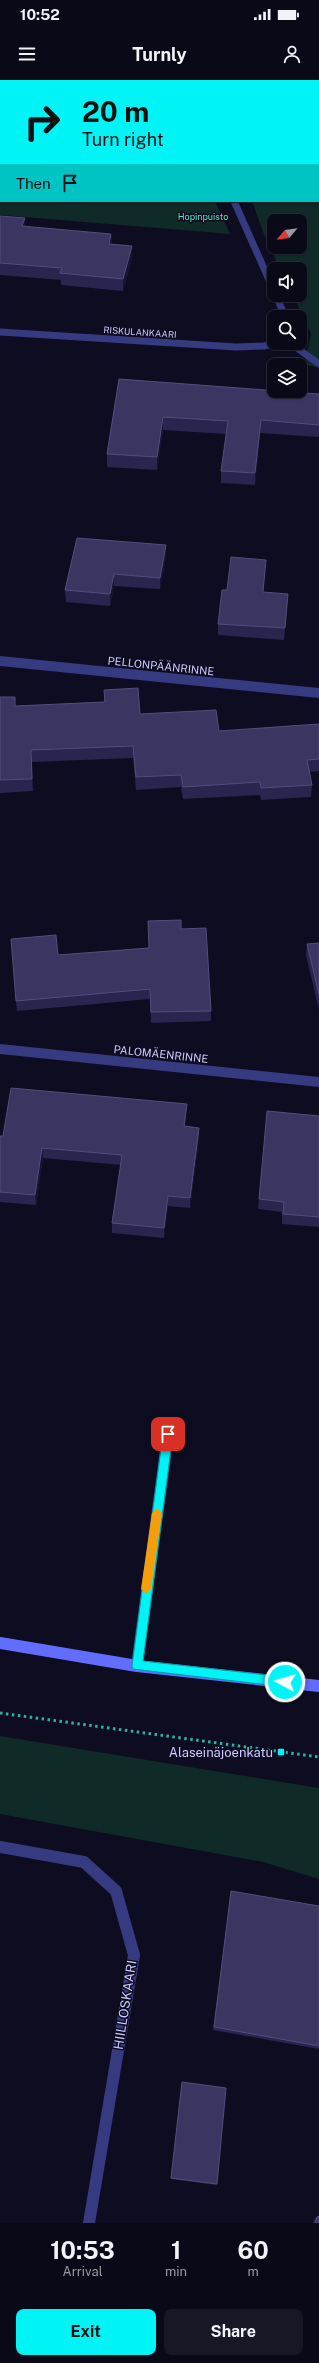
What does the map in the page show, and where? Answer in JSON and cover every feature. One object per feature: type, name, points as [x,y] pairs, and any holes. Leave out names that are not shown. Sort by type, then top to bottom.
[{"type":"street","points":[[234,202],[267,275]]},
{"type":"street","name":"RISKULANKAARI","points":[[0,332],[236,347],[267,345]]},
{"type":"street","points":[[300,350],[319,364]]},
{"type":"street","name":"PELLONPÄÄNRINNE","points":[[0,661],[319,693]]},
{"type":"street","name":"PALOMÄENRINNE","points":[[0,1049],[319,1082]]},
{"type":"street","points":[[137,1666],[168,1434]]},
{"type":"street","points":[[0,1643],[137,1666],[319,1686]]},
{"type":"street","name":"HIILLOSKAARI","points":[[0,1847],[84,1862],[116,1891],[134,1955],[89,2223]]},
{"type":"path","points":[[0,1713],[319,1757]]},
{"type":"green space","name":"Hopinpuisto","points":[[0,202],[215,202],[230,234],[0,215]]},
{"type":"green space","points":[[252,202],[319,202],[319,367],[307,365],[307,358],[306,358],[311,334],[307,325],[307,310],[300,310],[296,302],[307,302],[307,262],[277,262],[273,254],[307,254],[307,214],[267,214],[267,241]]},
{"type":"green space","points":[[0,1736],[319,1788],[319,1879],[263,1862],[0,1814]]},
{"type":"building","points":[[0,216],[25,218],[22,226],[111,234],[109,244],[132,246],[123,279],[60,273],[62,268],[0,263]]},
{"type":"building","points":[[119,379],[267,390],[267,398],[307,398],[307,393],[319,394],[319,425],[261,420],[255,473],[221,471],[228,421],[163,417],[157,457],[107,454]]},
{"type":"building","points":[[77,538],[166,545],[160,578],[114,574],[110,594],[65,590]]},
{"type":"building","points":[[231,557],[266,560],[263,592],[288,594],[285,628],[218,624],[222,590],[227,590]]},
{"type":"building","points":[[138,688],[140,714],[216,710],[219,731],[319,724],[319,759],[307,760],[312,785],[261,788],[260,782],[183,787],[181,775],[136,777],[133,746],[31,750],[32,779],[0,780],[0,697],[15,697],[15,706],[105,702],[104,690]]},
{"type":"building","points":[[181,920],[181,929],[206,928],[211,1011],[151,1012],[150,989],[16,1001],[11,939],[56,935],[58,955],[149,948],[148,921]]},
{"type":"building","points":[[319,943],[319,994],[307,944]]},
{"type":"building","points":[[11,1088],[187,1104],[184,1126],[199,1128],[190,1198],[168,1196],[164,1228],[112,1223],[122,1155],[42,1148],[35,1195],[0,1192],[0,1136],[3,1136]]},
{"type":"building","points":[[267,1111],[319,1116],[319,1217],[283,1214],[284,1202],[259,1199]]},
{"type":"building","points":[[231,1891],[319,1906],[319,2046],[214,2027]]},
{"type":"building","points":[[182,2082],[226,2088],[217,2184],[171,2178]]},
{"type":"building","points":[[319,2216],[319,2223],[315,2223],[317,2217]]},
{"type":"slow traffic","points":[[146,1589],[157,1513]]},
{"type":"place","name":"Alaseinäjoenkatu","points":[[281,1752]]},
{"type":"route","points":[[168,1434],[137,1666],[285,1682]]}]
